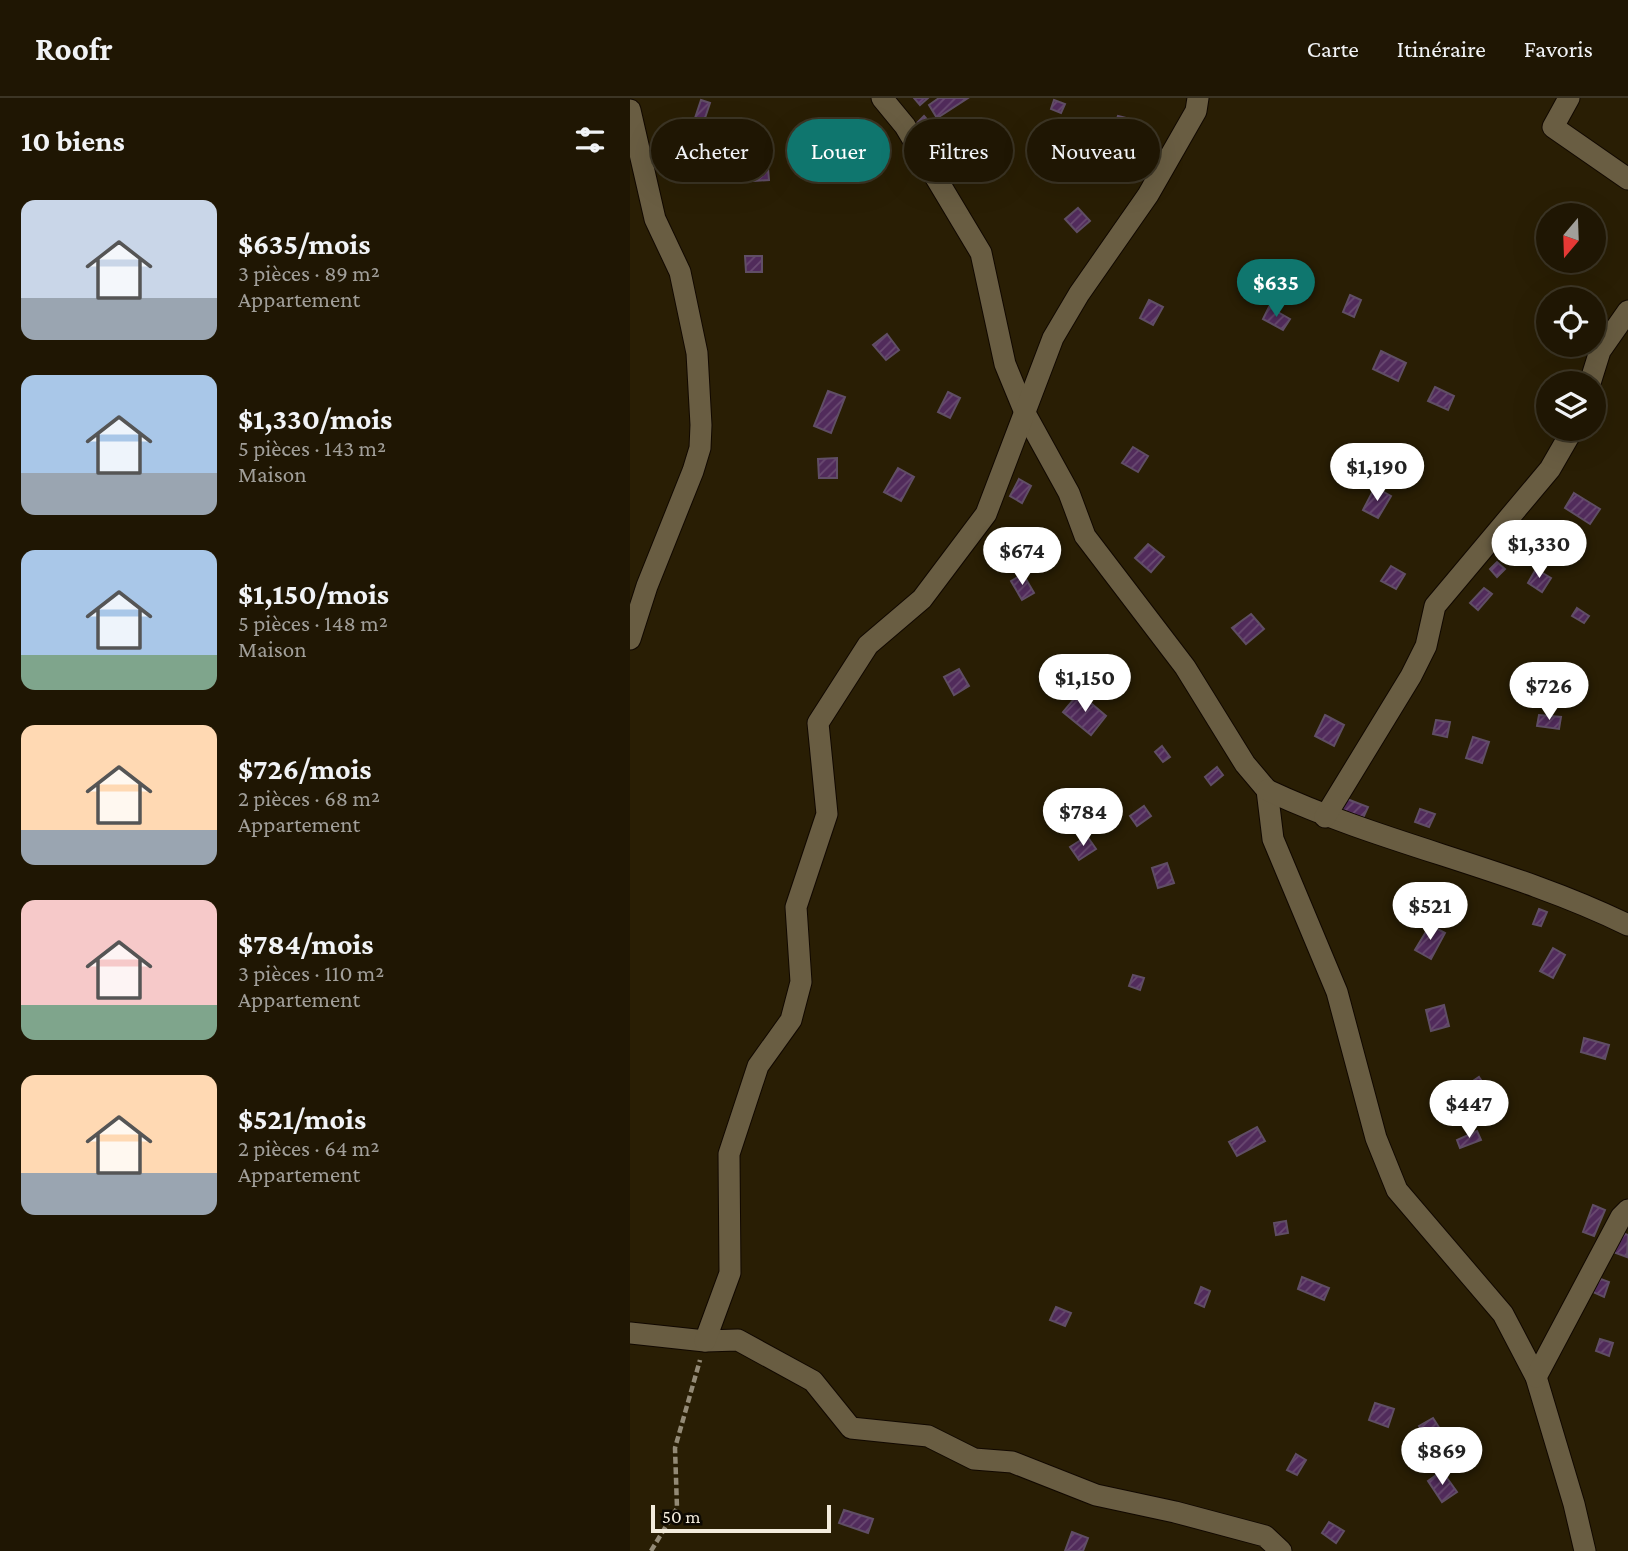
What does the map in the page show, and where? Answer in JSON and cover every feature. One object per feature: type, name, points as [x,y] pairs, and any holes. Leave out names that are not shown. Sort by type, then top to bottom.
[{"type":"street","points":[[882,98],[905,126],[981,253],[1004,363],[1026,415],[1069,493],[1085,536],[1185,667],[1245,764],[1267,790],[1325,817],[1470,862],[1597,909],[1628,925]]},
{"type":"street","points":[[705,1341],[730,1273],[729,1154],[758,1066],[791,1020],[801,982],[796,907],[827,814],[818,723],[868,645],[922,599],[986,514],[1026,415],[1053,338],[1079,293],[1148,195],[1196,111],[1198,98]]},
{"type":"street","points":[[1569,98],[1553,127],[1628,179]]},
{"type":"street","points":[[630,110],[655,219],[680,272],[697,353],[701,425],[700,449],[693,471],[646,586],[630,639]]},
{"type":"street","points":[[1594,371],[1600,351],[1628,311]]},
{"type":"street","points":[[1325,817],[1416,666],[1426,646],[1435,606],[1550,469],[1566,441]]},
{"type":"street","points":[[1267,790],[1273,839],[1337,992],[1376,1138],[1397,1190],[1503,1314],[1536,1377],[1574,1504],[1585,1551]]},
{"type":"street","points":[[1536,1377],[1620,1217],[1628,1210]]},
{"type":"street","points":[[630,1333],[705,1341],[738,1340],[813,1381],[851,1427],[928,1436],[974,1459],[1013,1462],[1096,1496],[1175,1512],[1265,1536],[1281,1551]]},
{"type":"path","points":[[651,1551],[677,1508],[675,1448],[705,1341]]},
{"type":"building","points":[[914,98],[928,98],[920,105]]},
{"type":"building","points":[[939,98],[968,98],[937,118],[929,105]]},
{"type":"building","points":[[701,100],[710,103],[705,119],[695,119]]},
{"type":"building","points":[[1054,100],[1065,104],[1061,113],[1051,109]]},
{"type":"building","points":[[1078,208],[1090,221],[1077,232],[1065,219]]},
{"type":"building","points":[[745,256],[762,256],[762,272],[746,272]]},
{"type":"building","points":[[1350,295],[1361,300],[1354,317],[1343,312]]},
{"type":"building","points":[[1149,300],[1163,307],[1153,325],[1140,318]]},
{"type":"building","points":[[1269,307],[1290,319],[1283,330],[1263,319]]},
{"type":"building","points":[[887,334],[899,350],[886,360],[873,345]]},
{"type":"building","points":[[1381,351],[1406,363],[1398,381],[1373,369]]},
{"type":"building","points":[[1435,387],[1454,396],[1448,410],[1428,401]]},
{"type":"building","points":[[828,391],[845,397],[831,433],[814,426]]},
{"type":"building","points":[[948,392],[960,398],[950,418],[938,412]]},
{"type":"building","points":[[1133,447],[1148,456],[1138,472],[1122,463]]},
{"type":"building","points":[[837,458],[837,478],[819,478],[818,459]]},
{"type":"building","points":[[898,468],[914,477],[901,501],[884,492]]},
{"type":"building","points":[[1019,479],[1031,486],[1022,503],[1010,496]]},
{"type":"building","points":[[1375,487],[1391,496],[1378,518],[1363,510]]},
{"type":"building","points":[[1574,493],[1600,509],[1590,524],[1565,508]]},
{"type":"building","points":[[1148,544],[1164,557],[1151,572],[1135,558]]},
{"type":"building","points":[[1497,562],[1505,569],[1497,577],[1490,569]]},
{"type":"building","points":[[1391,566],[1405,574],[1396,589],[1381,581]]},
{"type":"building","points":[[1536,569],[1551,578],[1542,592],[1528,583]]},
{"type":"building","points":[[1023,574],[1034,593],[1022,600],[1011,581]]},
{"type":"building","points":[[1484,588],[1492,594],[1478,610],[1470,603]]},
{"type":"building","points":[[1577,608],[1589,616],[1584,623],[1572,616]]},
{"type":"building","points":[[1251,614],[1264,629],[1246,644],[1232,628]]},
{"type":"building","points":[[959,669],[969,686],[954,695],[944,677]]},
{"type":"building","points":[[1079,693],[1106,716],[1091,735],[1063,712]]},
{"type":"building","points":[[1325,715],[1344,725],[1334,746],[1315,736]]},
{"type":"building","points":[[1539,715],[1561,717],[1559,729],[1537,726]]},
{"type":"building","points":[[1436,720],[1450,722],[1447,737],[1433,734]]},
{"type":"building","points":[[1473,737],[1489,742],[1482,763],[1466,758]]},
{"type":"building","points":[[1162,746],[1170,757],[1163,762],[1155,752]]},
{"type":"building","points":[[1217,767],[1223,775],[1211,785],[1205,777]]},
{"type":"building","points":[[1347,799],[1368,807],[1363,818],[1342,810]]},
{"type":"building","points":[[1144,806],[1151,816],[1137,826],[1130,816]]},
{"type":"building","points":[[1420,809],[1435,814],[1429,827],[1415,822]]},
{"type":"building","points":[[1087,836],[1096,849],[1079,860],[1070,847]]},
{"type":"building","points":[[1167,863],[1174,883],[1158,888],[1152,868]]},
{"type":"building","points":[[1539,909],[1547,912],[1541,926],[1533,924]]},
{"type":"building","points":[[1430,925],[1445,933],[1431,959],[1415,950]]},
{"type":"building","points":[[1553,948],[1565,955],[1553,978],[1540,971]]},
{"type":"building","points":[[1133,975],[1144,978],[1140,990],[1129,986]]},
{"type":"building","points":[[1444,1005],[1449,1026],[1431,1031],[1426,1010]]},
{"type":"building","points":[[1584,1038],[1609,1045],[1605,1059],[1581,1052]]},
{"type":"building","points":[[1479,1077],[1490,1093],[1478,1101],[1467,1085]]},
{"type":"building","points":[[1257,1127],[1265,1141],[1237,1156],[1229,1142]]},
{"type":"building","points":[[1477,1131],[1481,1140],[1460,1148],[1457,1140]]},
{"type":"building","points":[[1593,1205],[1605,1210],[1594,1236],[1583,1232]]},
{"type":"building","points":[[1286,1221],[1288,1233],[1276,1235],[1274,1223]]},
{"type":"building","points":[[1620,1232],[1628,1235],[1627,1257],[1613,1252]]},
{"type":"building","points":[[1302,1277],[1329,1288],[1324,1300],[1298,1289]]},
{"type":"building","points":[[1598,1278],[1609,1282],[1604,1297],[1593,1292]]},
{"type":"building","points":[[1201,1287],[1210,1291],[1204,1307],[1195,1303]]},
{"type":"building","points":[[1056,1307],[1071,1313],[1065,1326],[1050,1320]]},
{"type":"building","points":[[1600,1339],[1613,1343],[1609,1356],[1596,1351]]},
{"type":"building","points":[[1375,1403],[1394,1409],[1388,1427],[1369,1420]]},
{"type":"building","points":[[1433,1418],[1447,1440],[1434,1449],[1419,1426]]},
{"type":"building","points":[[1296,1454],[1306,1460],[1297,1475],[1287,1470]]},
{"type":"building","points":[[1442,1471],[1457,1492],[1442,1502],[1428,1481]]},
{"type":"building","points":[[844,1510],[873,1519],[868,1533],[839,1523]]},
{"type":"building","points":[[1329,1522],[1344,1531],[1336,1543],[1322,1533]]},
{"type":"building","points":[[1072,1532],[1088,1538],[1083,1551],[1065,1551]]}]
